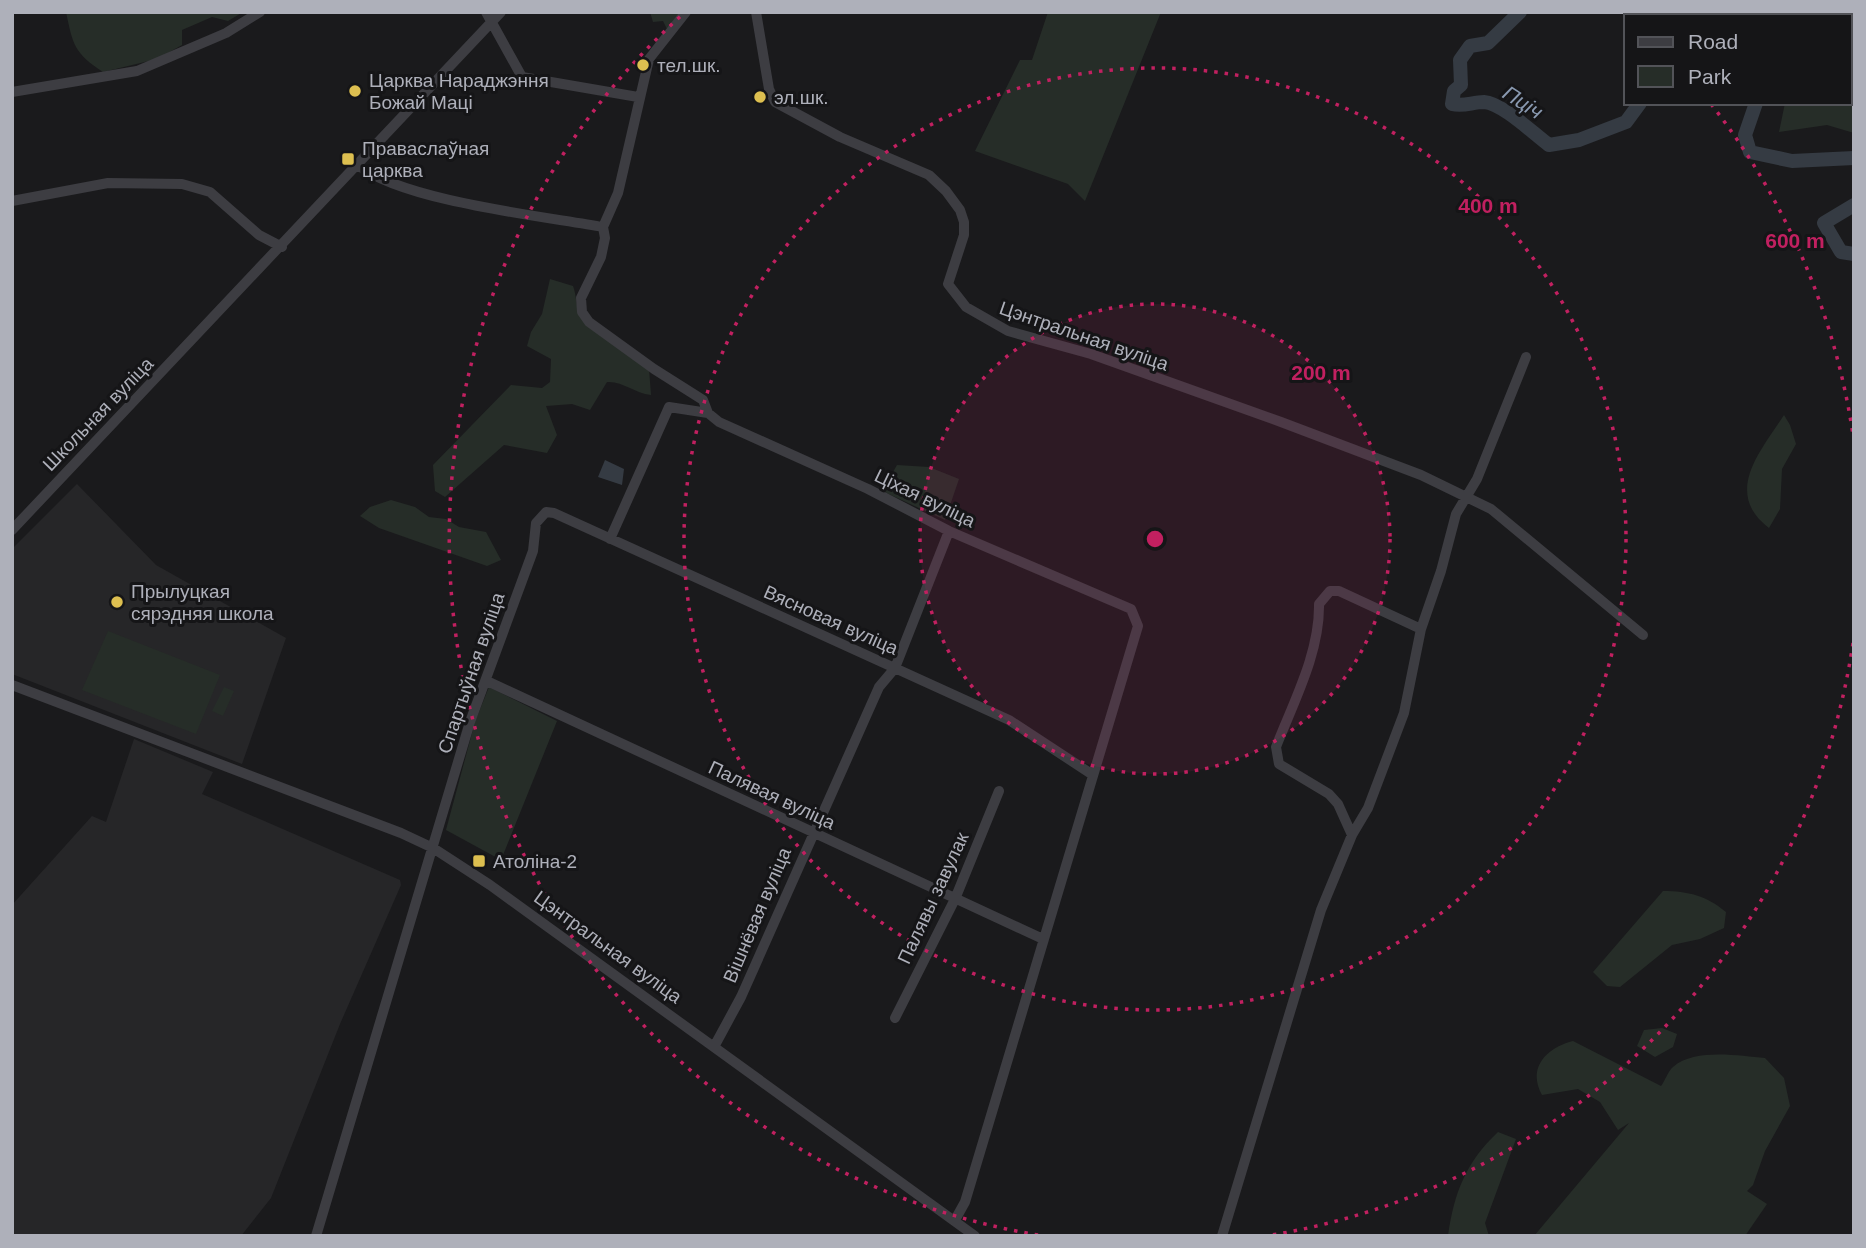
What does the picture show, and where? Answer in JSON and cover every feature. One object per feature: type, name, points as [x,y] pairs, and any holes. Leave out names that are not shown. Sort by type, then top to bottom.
[{"type":"street","points":[[12,92],[137,71],[228,32],[260,12]]},
{"type":"street","points":[[486,12],[522,77],[638,97]]},
{"type":"street","name":"Школьная вуліца","points":[[12,530],[269,261],[501,12]]},
{"type":"street","points":[[610,539],[669,407],[708,413],[703,400],[589,322],[582,312],[581,298],[601,257],[605,238],[603,227],[618,193],[629,151],[638,97],[649,59],[686,12]]},
{"type":"street","name":"Цэнтральная вуліца","points":[[756,12],[769,89],[775,102],[840,136],[929,175],[953,200],[960,210],[964,235],[948,284],[956,297],[973,313],[1008,331],[1091,354],[1421,475],[1502,515],[1643,635]]},
{"type":"street","points":[[358,165],[380,180],[437,196],[603,227]]},
{"type":"street","points":[[12,201],[108,183],[182,184],[210,192],[259,235],[282,247]]},
{"type":"street","points":[[1222,1236],[1321,910],[1352,835],[1368,808],[1404,713],[1421,629],[1441,571],[1456,514],[1477,478],[1526,357]]},
{"type":"street","name":"Ціхая вуліца","points":[[708,413],[719,422],[868,489],[949,531],[1131,609],[1138,626],[1093,775]]},
{"type":"street","name":"Вясновая вуліца","points":[[546,512],[554,513],[1009,720],[1093,775]]},
{"type":"street","name":"Спартыўная вуліца","points":[[316,1236],[470,722],[533,551],[536,523],[546,512]]},
{"type":"street","name":"Вішнёвая вуліца","points":[[715,1045],[741,997],[811,833],[880,687],[895,668],[949,531]]},
{"type":"street","points":[[1352,835],[1338,804],[1329,794],[1279,764],[1276,747],[1304,675],[1320,623],[1319,604],[1330,591],[1339,591],[1421,629]]},
{"type":"street","name":"Палявая вуліца","points":[[487,681],[1043,939]]},
{"type":"street","name":"Цэнтральная вуліца","points":[[12,685],[128,727],[401,833],[433,848],[490,885],[715,1045],[975,1236]]},
{"type":"street","points":[[954,1220],[965,1202],[1093,775]]},
{"type":"street","name":"Палявы завулак","points":[[895,1018],[955,899],[999,791]]},
{"type":"shaded area","points":[[605,460],[624,469],[622,485],[598,477]]},
{"type":"shaded area","name":"Прылуцкая сярэдняя школа","points":[[77,484],[156,565],[286,638],[242,764],[12,674],[12,549]]},
{"type":"shaded area","points":[[134,739],[213,772],[202,794],[400,880],[401,885],[340,1024],[271,1198],[241,1236],[12,1236],[12,905],[92,816],[106,822]]},
{"type":"green space","points":[[66,12],[243,12],[228,21],[212,17],[182,30],[182,45],[157,59],[103,72],[76,47]]},
{"type":"green space","points":[[650,12],[682,12],[668,31],[663,21],[653,22]]},
{"type":"green space","points":[[1048,12],[1161,12],[1085,201],[1068,184],[975,151],[1020,60],[1032,60]]},
{"type":"green space","points":[[1854,12],[1854,133],[1827,125],[1779,132],[1785,105],[1852,105],[1852,14],[1798,14]]},
{"type":"green space","points":[[550,279],[573,286],[578,309],[588,324],[649,369],[651,395],[618,383],[607,382],[590,410],[572,404],[546,406],[557,435],[547,453],[504,445],[445,497],[435,491],[433,465],[511,385],[542,388],[550,382],[551,359],[527,346],[531,332],[542,314]]},
{"type":"green space","points":[[1784,415],[1796,444],[1782,469],[1780,509],[1769,528],[1755,515],[1747,487],[1757,458]]},
{"type":"green space","points":[[897,465],[929,467],[959,479],[945,520],[882,491]]},
{"type":"green space","points":[[391,500],[415,507],[429,517],[446,519],[459,527],[486,532],[501,560],[487,566],[379,528],[360,516],[370,507]]},
{"type":"green space","points":[[108,631],[220,675],[196,734],[82,690]]},
{"type":"green space","points":[[224,687],[234,691],[223,716],[212,711]]},
{"type":"green space","points":[[489,687],[557,721],[501,860],[446,830],[475,722]]},
{"type":"green space","points":[[1663,891],[1689,893],[1712,902],[1726,912],[1724,928],[1700,939],[1672,945],[1620,987],[1607,986],[1593,972]]},
{"type":"green space","points":[[1662,1028],[1677,1034],[1673,1047],[1655,1057],[1637,1046],[1644,1030]]},
{"type":"green space","points":[[1573,1041],[1661,1086],[1673,1067],[1682,1061],[1705,1055],[1765,1058],[1784,1078],[1790,1106],[1765,1151],[1753,1185],[1747,1191],[1767,1204],[1745,1236],[1534,1236],[1629,1123],[1618,1130],[1600,1102],[1578,1089],[1542,1095],[1537,1076],[1542,1061],[1547,1054]]},
{"type":"green space","points":[[1498,1132],[1516,1139],[1485,1223],[1489,1236],[1448,1236],[1463,1179],[1478,1155]]},
{"type":"waterway","name":"Пціч","points":[[1520,12],[1488,43],[1470,46],[1460,60],[1461,85],[1454,91],[1452,104],[1491,104],[1509,113],[1549,145],[1579,140],[1626,122],[1639,105]]},
{"type":"waterway","name":"Пціч","points":[[1755,105],[1745,135],[1750,152],[1792,161],[1854,158]]},
{"type":"waterway","name":"Пціч","points":[[1854,205],[1824,223],[1841,252],[1854,254]]},
{"type":"place","name":"тел.шк.","points":[[643,65]]},
{"type":"place","name":"Царква Нараджэння Божай Маці","points":[[355,91]]},
{"type":"place","name":"эл.шк.","points":[[760,97]]},
{"type":"place","name":"Праваслаўная царква","points":[[348,159]]},
{"type":"place","name":"Прылуцкая сярэдняя школа","points":[[117,602]]},
{"type":"place","name":"Атоліна-2","points":[[479,861]]}]
